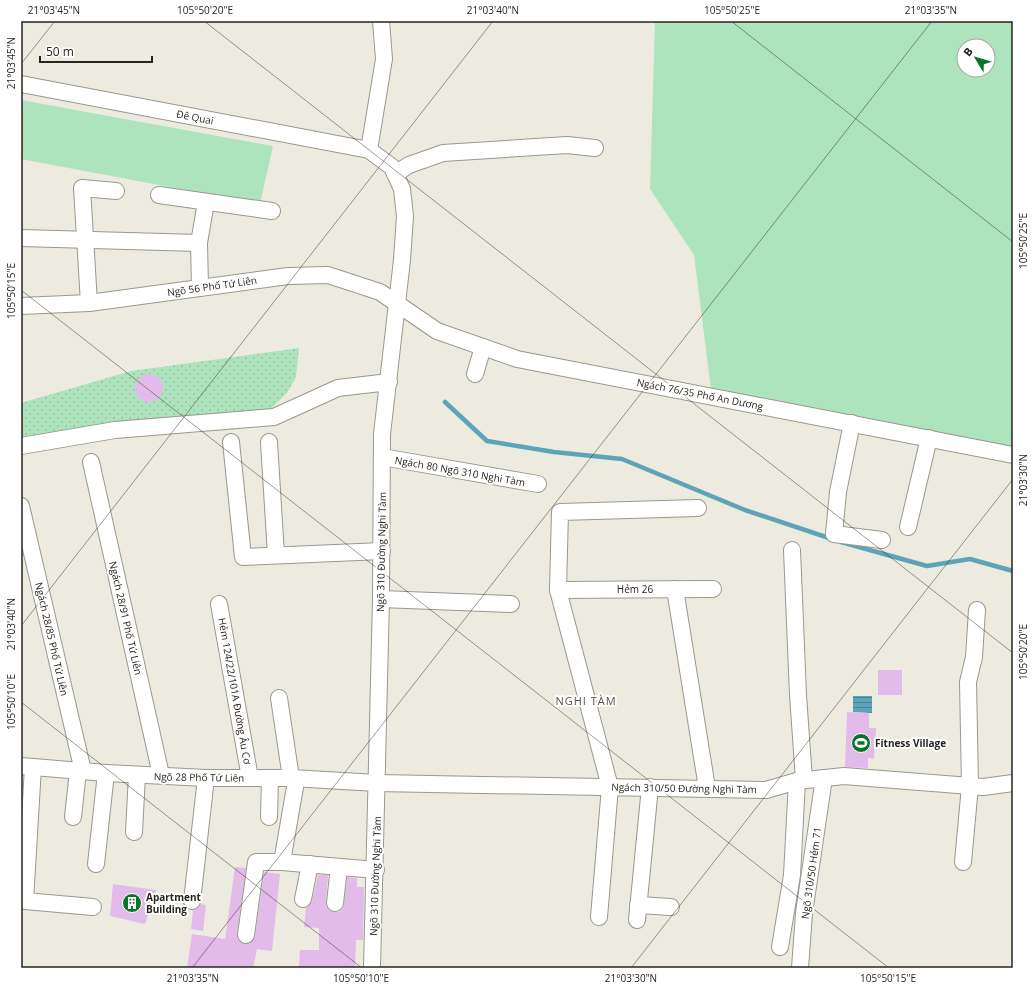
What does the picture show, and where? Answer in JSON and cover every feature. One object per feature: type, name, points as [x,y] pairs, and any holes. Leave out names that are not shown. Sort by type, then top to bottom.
[{"type":"street","points":[[370,150],[384,59],[381,21]]},
{"type":"street","name":"Đê Quai","points":[[21,84],[370,150]]},
{"type":"street","points":[[395,174],[409,166],[443,153],[567,145],[595,148]]},
{"type":"street","name":"Ngõ 310 Đường Nghi Tàm","points":[[370,150],[392,167],[402,189],[405,216],[397,304],[382,434],[382,551],[376,870],[372,968]]},
{"type":"street","points":[[89,303],[82,188],[116,191]]},
{"type":"street","points":[[159,195],[272,211]]},
{"type":"street","points":[[200,288],[200,243],[206,202]]},
{"type":"street","points":[[21,238],[200,243]]},
{"type":"street","name":"Ngõ 56 Phố Tứ Liên","points":[[21,306],[89,303],[288,276],[328,275],[380,292],[397,304]]},
{"type":"street","name":"Ngách 76/35 Phố An Dương","points":[[397,304],[437,331],[518,359],[567,370],[852,423],[1013,455]]},
{"type":"street","points":[[475,374],[483,347]]},
{"type":"street","points":[[21,446],[115,430],[274,417],[338,388],[388,382]]},
{"type":"street","points":[[852,423],[838,492],[834,534],[882,540]]},
{"type":"street","points":[[908,527],[929,438]]},
{"type":"street","points":[[231,442],[243,557],[382,551]]},
{"type":"street","points":[[269,442],[276,555]]},
{"type":"street","name":"Ngách 80 Ngõ 310 Nghi Tàm","points":[[382,457],[538,484]]},
{"type":"street","name":"Ngách 28/91 Phố Tứ Liên","points":[[91,462],[161,775]]},
{"type":"street","name":"Ngách 28/85 Phố Tứ Liên","points":[[21,506],[81,771],[73,817]]},
{"type":"street","points":[[599,917],[610,787],[558,590],[560,512],[698,508]]},
{"type":"street","points":[[780,947],[792,875],[801,781],[792,550]]},
{"type":"street","points":[[675,589],[707,788]]},
{"type":"street","name":"Hẻm 26","points":[[558,590],[713,589]]},
{"type":"street","points":[[381,599],[511,604]]},
{"type":"street","name":"Hẻm 124/22/101A Đường Âu Cơ","points":[[219,604],[250,778]]},
{"type":"street","points":[[963,862],[970,786],[968,682],[974,657],[977,610]]},
{"type":"street","points":[[279,698],[293,778],[296,787],[282,862]]},
{"type":"street","points":[[27,766],[24,901],[93,907]]},
{"type":"street","name":"Ngõ 28 Phố Tứ Liên","points":[[27,766],[137,775],[206,778],[293,778],[377,783]]},
{"type":"street","points":[[96,864],[106,773]]},
{"type":"street","points":[[134,832],[137,775]]},
{"type":"street","name":"Ngách 310/50 Đường Nghi Tàm","points":[[377,783],[766,790],[801,781],[855,776],[983,787],[1013,783]]},
{"type":"street","points":[[192,901],[206,778]]},
{"type":"street","points":[[269,817],[270,778]]},
{"type":"street","name":"Ngõ 310/50 Hẻm 71","points":[[800,968],[804,914],[824,778]]},
{"type":"street","points":[[650,787],[638,912],[671,908]]},
{"type":"street","points":[[246,935],[256,862],[282,862],[376,870]]},
{"type":"street","points":[[303,899],[310,864]]},
{"type":"street","points":[[335,903],[339,867]]},
{"type":"green space","points":[[655,21],[1013,21],[1013,456],[712,397],[694,255],[650,189]]},
{"type":"green space","points":[[21,100],[273,146],[260,204],[21,159]]},
{"type":"green space","points":[[299,348],[296,377],[287,393],[261,418],[21,438],[21,403],[131,371]]},
{"type":"water","points":[[853,696],[872,696],[872,713],[853,712]]},
{"type":"building","points":[[149,374],[159,378],[163,388],[159,398],[149,402],[139,398],[135,388],[139,378]]},
{"type":"building","points":[[878,670],[902,670],[902,695],[878,695]]},
{"type":"building","name":"Fitness Village","points":[[847,712],[869,713],[869,728],[876,728],[874,759],[868,758],[868,768],[845,767]]},
{"type":"building","points":[[235,867],[246,868],[237,934],[237,939],[244,944],[250,944],[255,937],[264,872],[280,874],[272,951],[257,949],[253,968],[187,968],[192,934],[225,939]]},
{"type":"building","points":[[318,875],[328,875],[326,907],[334,912],[339,912],[343,908],[347,877],[357,878],[357,887],[364,887],[363,940],[356,940],[355,968],[299,968],[300,950],[319,950],[319,928],[304,927],[306,908],[312,901]]},
{"type":"building","name":"Apartment Building","points":[[113,884],[156,890],[145,924],[110,916]]},
{"type":"building","points":[[201,904],[206,905],[203,931],[191,929],[193,910]]},
{"type":"waterway","points":[[445,402],[487,441],[554,452],[622,459],[745,510],[832,539]]},
{"type":"waterway","points":[[841,542],[927,566],[970,559],[1013,571]]},
{"type":"place","name":"Fitness Village","points":[[861,743]]},
{"type":"place","name":"Apartment Building","points":[[132,903]]},
{"type":"district","name":"NGHI TÀM","points":[[586,700]]}]
